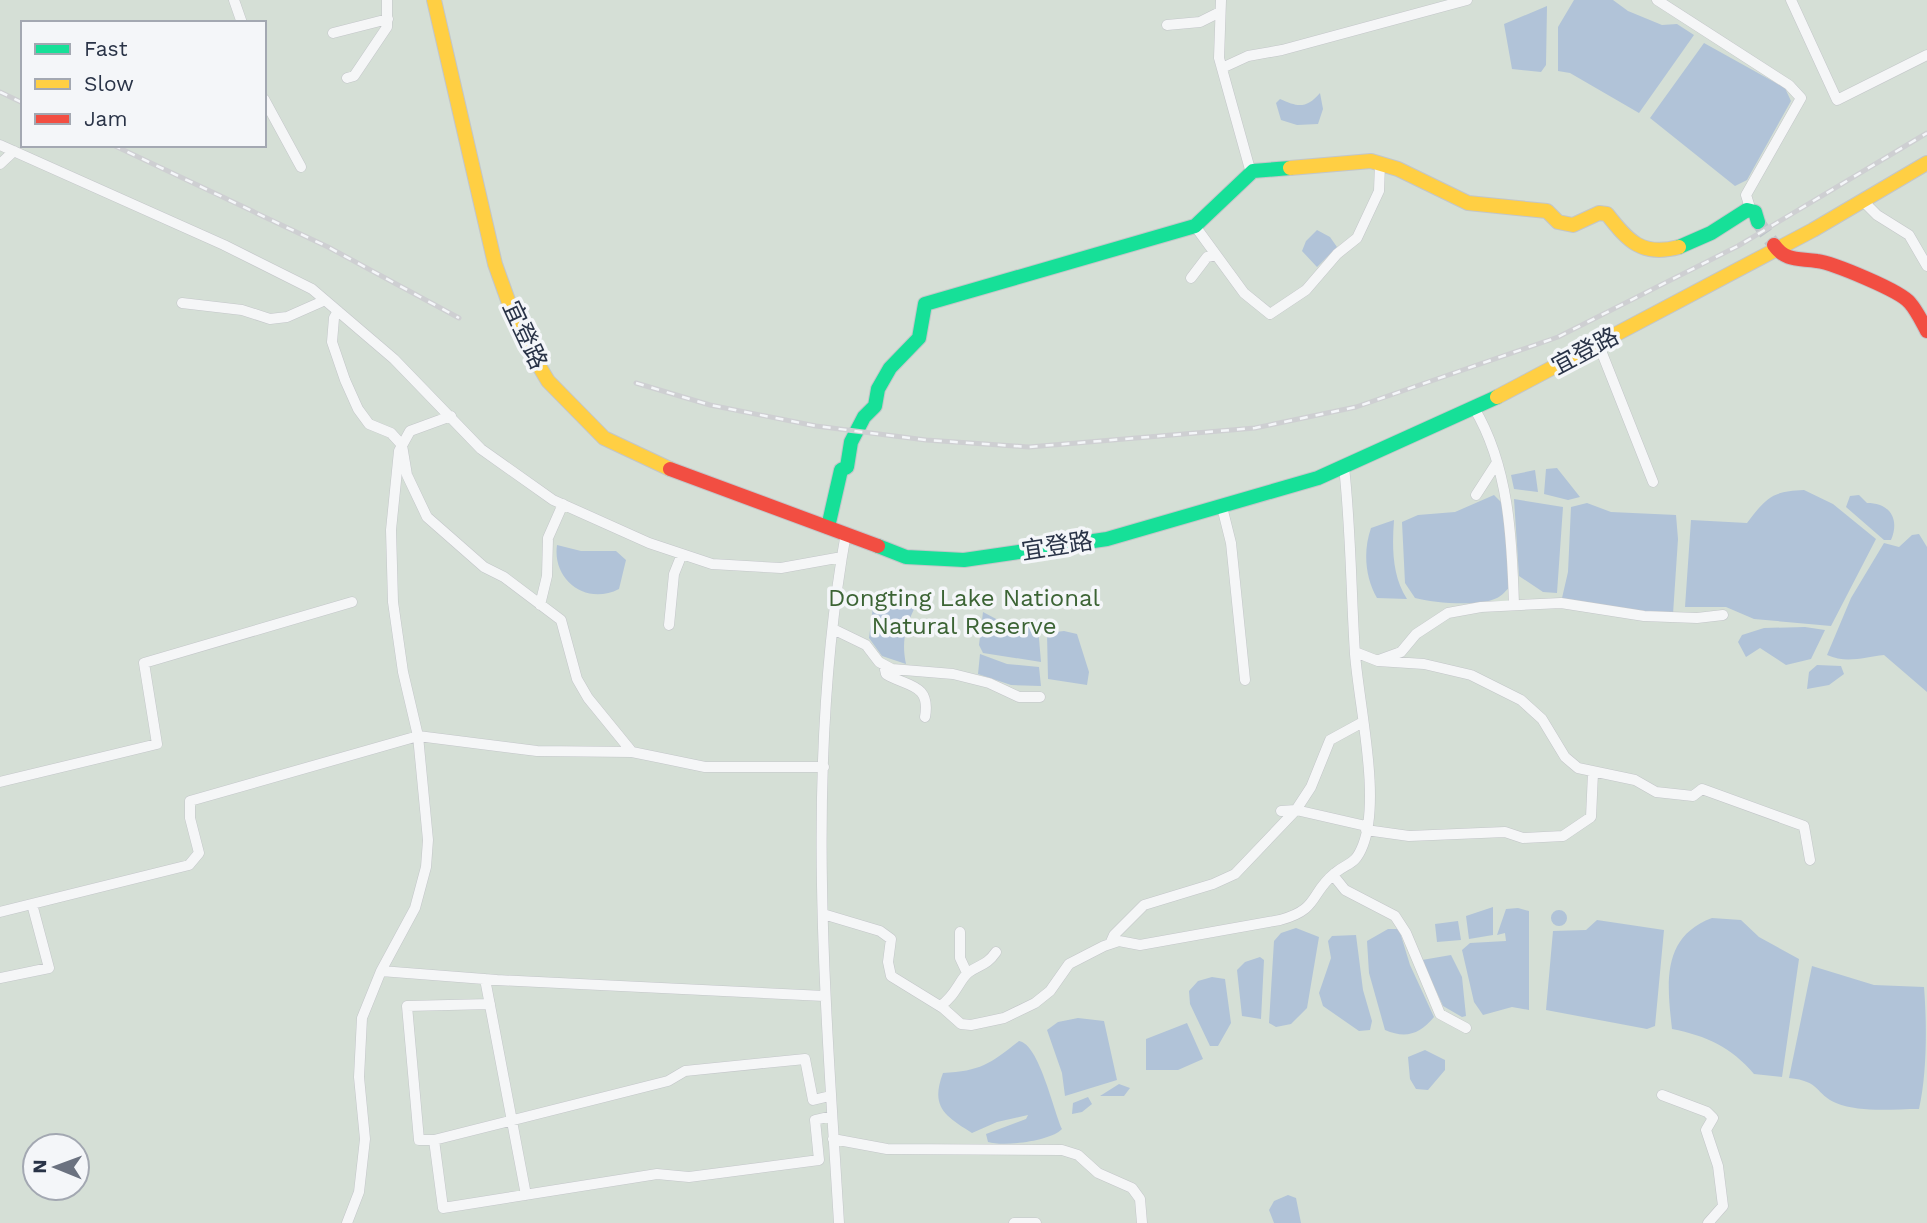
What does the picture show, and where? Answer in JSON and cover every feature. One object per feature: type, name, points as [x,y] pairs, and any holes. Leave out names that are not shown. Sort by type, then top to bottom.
[{"type":"street","points":[[234,0],[241,21]]},
{"type":"street","points":[[347,78],[354,76],[387,27],[387,0]]},
{"type":"street","name":"宜登路","points":[[433,0],[495,264],[520,334],[548,381],[604,438],[661,465],[906,557],[964,560],[1107,539],[1222,507],[1344,467],[1474,408],[1863,201],[1927,163]]},
{"type":"street","points":[[1221,0],[1222,68],[1251,173]]},
{"type":"street","points":[[1222,68],[1248,55],[1282,50],[1467,0]]},
{"type":"street","points":[[1657,0],[1789,85],[1801,98],[1746,195],[1755,216]]},
{"type":"street","points":[[1791,0],[1837,100],[1927,55]]},
{"type":"street","points":[[1167,25],[1200,22],[1220,12]]},
{"type":"street","points":[[333,33],[388,19]]},
{"type":"street","points":[[266,103],[301,167]]},
{"type":"street","points":[[0,145],[224,245],[312,289],[394,359],[481,449],[563,504],[649,543],[712,564],[781,568],[842,558]]},
{"type":"street","points":[[0,164],[14,151]]},
{"type":"street","points":[[828,527],[841,470],[847,467],[851,442],[864,417],[875,406],[878,389],[890,368],[919,338],[920,316],[925,304],[1195,226],[1251,173],[1371,161],[1468,203],[1547,211],[1558,222],[1573,225],[1584,223],[1599,213],[1606,214],[1626,239],[1642,250],[1693,243],[1747,210],[1755,216]]},
{"type":"street","points":[[1195,226],[1244,293],[1270,314],[1306,290],[1337,254],[1357,237],[1379,191],[1380,164]]},
{"type":"street","points":[[1863,201],[1878,215],[1909,235],[1927,267]]},
{"type":"street","points":[[1776,248],[1781,255],[1799,261],[1818,261],[1895,291],[1910,302],[1927,331]]},
{"type":"street","points":[[1191,278],[1207,257],[1216,255]]},
{"type":"street","points":[[182,303],[242,310],[270,319],[287,317],[321,302]]},
{"type":"street","points":[[338,312],[334,318],[332,342],[358,410],[369,424],[391,433],[402,445],[407,475],[427,517],[484,567],[504,577],[561,620],[577,679],[588,698],[632,752]]},
{"type":"street","points":[[1598,343],[1653,482]]},
{"type":"street","points":[[1474,408],[1488,431],[1512,540],[1514,605]]},
{"type":"street","points":[[347,1223],[359,1192],[365,1139],[359,1077],[362,1018],[381,971],[415,908],[426,867],[428,840],[418,736],[402,672],[393,602],[391,530],[402,445],[410,431],[451,416]]},
{"type":"street","points":[[1476,495],[1496,464]]},
{"type":"street","points":[[822,914],[880,931],[891,939],[888,962],[891,976],[940,1006],[961,1024],[1004,1018],[1035,1003],[1050,991],[1069,964],[1118,941],[1140,945],[1298,915],[1312,904],[1333,875],[1356,860],[1366,828],[1370,776],[1355,652],[1344,467]]},
{"type":"street","points":[[540,605],[547,576],[548,538],[563,504]]},
{"type":"street","points":[[1222,507],[1231,543],[1245,680]]},
{"type":"street","points":[[839,1223],[824,996],[822,914],[825,710],[846,533]]},
{"type":"street","points":[[668,625],[674,574],[682,554]]},
{"type":"street","points":[[0,782],[157,744],[144,663],[352,602]]},
{"type":"street","points":[[1378,660],[1401,652],[1416,634],[1448,613],[1514,605],[1561,603],[1644,616],[1697,618],[1723,615]]},
{"type":"street","points":[[833,629],[866,645],[891,669],[965,677],[989,683],[1019,697],[1040,697]]},
{"type":"street","points":[[1355,652],[1378,660],[1424,664],[1471,676],[1521,700],[1542,719],[1565,757],[1578,768],[1635,780],[1656,792],[1693,796],[1702,789],[1804,826],[1810,860]]},
{"type":"street","points":[[884,665],[886,674],[914,684],[923,694],[927,706],[925,717]]},
{"type":"street","points":[[1110,944],[1114,935],[1144,905],[1213,884],[1235,874],[1296,810],[1311,786],[1330,740],[1363,722]]},
{"type":"street","points":[[0,912],[188,865],[199,853],[190,818],[190,801],[418,736],[537,751],[632,752],[705,766],[824,768]]},
{"type":"street","points":[[1281,811],[1296,810],[1409,836],[1504,832],[1523,838],[1563,836],[1591,817],[1593,772]]},
{"type":"street","points":[[1333,875],[1345,890],[1395,916],[1406,933],[1440,1014],[1466,1028]]},
{"type":"street","points":[[0,978],[49,968],[32,904]]},
{"type":"street","points":[[960,932],[960,958],[967,973]]},
{"type":"street","points":[[940,1006],[955,993],[967,973],[987,965],[996,952]]},
{"type":"street","points":[[381,971],[485,979],[824,996]]},
{"type":"street","points":[[485,979],[526,1195]]},
{"type":"street","points":[[434,1140],[443,1208],[657,1174],[689,1177],[819,1160],[813,1100],[805,1059],[685,1071],[668,1081],[434,1140],[419,1140],[407,1006],[490,1004]]},
{"type":"street","points":[[1662,1095],[1707,1112],[1713,1118],[1706,1130],[1717,1167],[1723,1206],[1708,1223]]},
{"type":"street","points":[[813,1100],[831,1096]]},
{"type":"street","points":[[815,1120],[832,1116]]},
{"type":"street","points":[[833,1139],[887,1149],[1062,1150],[1078,1155],[1098,1173],[1132,1188],[1140,1199],[1142,1223]]},
{"type":"street","points":[[1014,1223],[1036,1223]]},
{"type":"green space","name":"Dongting Lake National Natural Reserve","points":[[0,0],[1927,0],[1927,1223],[0,1223]]},
{"type":"water","points":[[1574,0],[1613,0],[1628,11],[1662,25],[1677,24],[1694,35],[1639,113],[1570,73],[1558,71],[1558,27]]},
{"type":"water","points":[[1547,6],[1546,65],[1541,72],[1512,69],[1504,24]]},
{"type":"water","points":[[1704,43],[1785,88],[1791,101],[1747,180],[1735,186],[1650,118]]},
{"type":"water","points":[[1320,93],[1323,109],[1318,124],[1297,125],[1281,120],[1276,103],[1280,99],[1302,105]]},
{"type":"water","points":[[1317,230],[1330,237],[1337,247],[1317,267],[1302,251],[1306,241]]},
{"type":"water","points":[[1557,468],[1580,497],[1568,500],[1544,494],[1546,469]]},
{"type":"water","points":[[1535,470],[1538,492],[1514,489],[1511,475]]},
{"type":"water","points":[[1804,490],[1833,504],[1876,539],[1831,626],[1754,619],[1726,607],[1685,607],[1691,520],[1747,523],[1759,507],[1777,494]]},
{"type":"water","points":[[1494,495],[1503,504],[1510,587],[1501,596],[1489,601],[1445,603],[1415,598],[1405,583],[1402,522],[1418,515],[1455,512]]},
{"type":"water","points":[[1859,495],[1867,503],[1882,506],[1891,514],[1894,525],[1891,540],[1884,540],[1846,507],[1850,496]]},
{"type":"water","points":[[1514,499],[1563,507],[1557,593],[1543,592],[1519,576]]},
{"type":"water","points":[[1587,503],[1611,512],[1676,515],[1678,539],[1673,614],[1579,606],[1562,598],[1568,572],[1571,507]]},
{"type":"water","points":[[1394,520],[1393,551],[1396,571],[1407,599],[1377,598],[1366,564],[1371,528]]},
{"type":"water","points":[[1919,534],[1927,547],[1927,692],[1884,655],[1849,659],[1827,655],[1851,598],[1884,543],[1899,547],[1912,535]]},
{"type":"water","points":[[557,545],[581,551],[616,551],[626,560],[619,589],[595,594],[574,586],[560,569]]},
{"type":"water","points":[[893,589],[916,605],[905,633],[906,664],[882,656],[869,638],[874,599],[890,599]]},
{"type":"water","points":[[983,612],[998,620],[1038,627],[1041,662],[983,653],[979,645]]},
{"type":"water","points":[[1805,627],[1825,630],[1811,659],[1786,665],[1760,648],[1746,657],[1738,642],[1742,635],[1764,628]]},
{"type":"water","points":[[1064,631],[1077,634],[1089,672],[1087,685],[1048,679],[1047,633]]},
{"type":"water","points":[[980,654],[1007,664],[1039,667],[1041,686],[1011,685],[978,674]]},
{"type":"water","points":[[1817,665],[1841,666],[1844,674],[1829,685],[1807,689],[1809,672]]},
{"type":"water","points":[[1493,907],[1493,935],[1469,939],[1466,916]]},
{"type":"water","points":[[1506,909],[1529,911],[1529,1010],[1512,1007],[1483,1015],[1474,1002],[1462,950],[1470,943],[1506,941],[1505,933],[1497,935]]},
{"type":"water","points":[[1556,910],[1562,910],[1567,918],[1565,924],[1556,926],[1551,921],[1551,915]]},
{"type":"water","points":[[1712,918],[1741,920],[1759,937],[1799,959],[1782,1077],[1754,1074],[1718,1044],[1672,1029],[1669,979],[1676,950],[1695,926]]},
{"type":"water","points":[[1597,920],[1664,930],[1655,1026],[1647,1029],[1546,1010],[1553,931],[1586,930]]},
{"type":"water","points":[[1458,921],[1461,940],[1437,942],[1435,924]]},
{"type":"water","points":[[1296,928],[1319,937],[1307,1008],[1291,1024],[1276,1027],[1269,1023],[1274,941],[1281,933]]},
{"type":"water","points":[[1388,929],[1399,929],[1410,965],[1434,1017],[1412,1033],[1400,1034],[1385,1030],[1369,973],[1367,941]]},
{"type":"water","points":[[1356,935],[1363,990],[1372,1021],[1370,1030],[1359,1031],[1323,1006],[1319,993],[1331,958],[1328,941],[1332,936]]},
{"type":"water","points":[[1451,955],[1462,977],[1466,1016],[1462,1017],[1443,1006],[1422,960]]},
{"type":"water","points":[[1260,957],[1264,960],[1261,1019],[1242,1016],[1237,970],[1245,962]]},
{"type":"water","points":[[1812,966],[1874,985],[1924,987],[1926,1049],[1919,1109],[1877,1110],[1846,1106],[1829,1099],[1807,1082],[1789,1078]]},
{"type":"water","points":[[1212,977],[1225,979],[1231,1023],[1218,1046],[1210,1046],[1190,1004],[1189,991],[1198,981]]},
{"type":"water","points":[[1078,1018],[1104,1021],[1117,1080],[1065,1096],[1062,1073],[1047,1030],[1058,1022]]},
{"type":"water","points":[[1187,1023],[1203,1059],[1178,1070],[1146,1070],[1146,1039]]},
{"type":"water","points":[[1019,1041],[1033,1053],[1039,1065],[1062,1129],[1048,1137],[1027,1142],[988,1142],[986,1134],[1026,1119],[1028,1115],[997,1122],[972,1133],[942,1109],[938,1094],[939,1085],[943,1073],[984,1065]]},
{"type":"water","points":[[1425,1050],[1445,1060],[1445,1070],[1428,1090],[1416,1089],[1410,1079],[1408,1057]]},
{"type":"water","points":[[1119,1084],[1130,1088],[1124,1096],[1100,1096]]},
{"type":"water","points":[[1088,1097],[1092,1104],[1082,1112],[1072,1114],[1073,1103]]},
{"type":"water","points":[[1288,1195],[1296,1198],[1301,1223],[1274,1223],[1269,1210],[1274,1201]]},
{"type":"tunnel","points":[[1758,222],[1774,245]]},
{"type":"railway","points":[[0,92],[21,102]]},
{"type":"railway","points":[[636,383],[710,405],[816,426],[926,440],[1029,447],[1255,428],[1356,407],[1558,337],[1738,246],[1927,133]]},
{"type":"railway","points":[[117,147],[328,247],[459,318]]},
{"type":"traffic: fast","points":[[828,527],[841,470],[847,467],[851,442],[864,417],[875,406],[878,389],[890,368],[919,338],[925,304],[1195,226],[1253,171],[1290,168]]},
{"type":"traffic: fast","points":[[1679,247],[1711,233],[1747,210],[1755,212],[1758,222]]},
{"type":"traffic: fast","points":[[878,546],[906,557],[964,560],[1107,539],[1318,478],[1497,397]]},
{"type":"traffic: slow","points":[[434,0],[495,264],[520,334],[548,381],[604,438],[670,469]]},
{"type":"traffic: slow","points":[[1290,168],[1371,161],[1398,169],[1468,203],[1547,211],[1558,222],[1573,225],[1599,213],[1607,214],[1629,239],[1645,248],[1666,250],[1679,247]]},
{"type":"traffic: slow","points":[[1497,397],[1813,230],[1927,163]]},
{"type":"traffic: jam","points":[[1774,245],[1788,257],[1837,267],[1894,292],[1910,303],[1927,331]]},
{"type":"traffic: jam","points":[[670,469],[878,546]]}]
